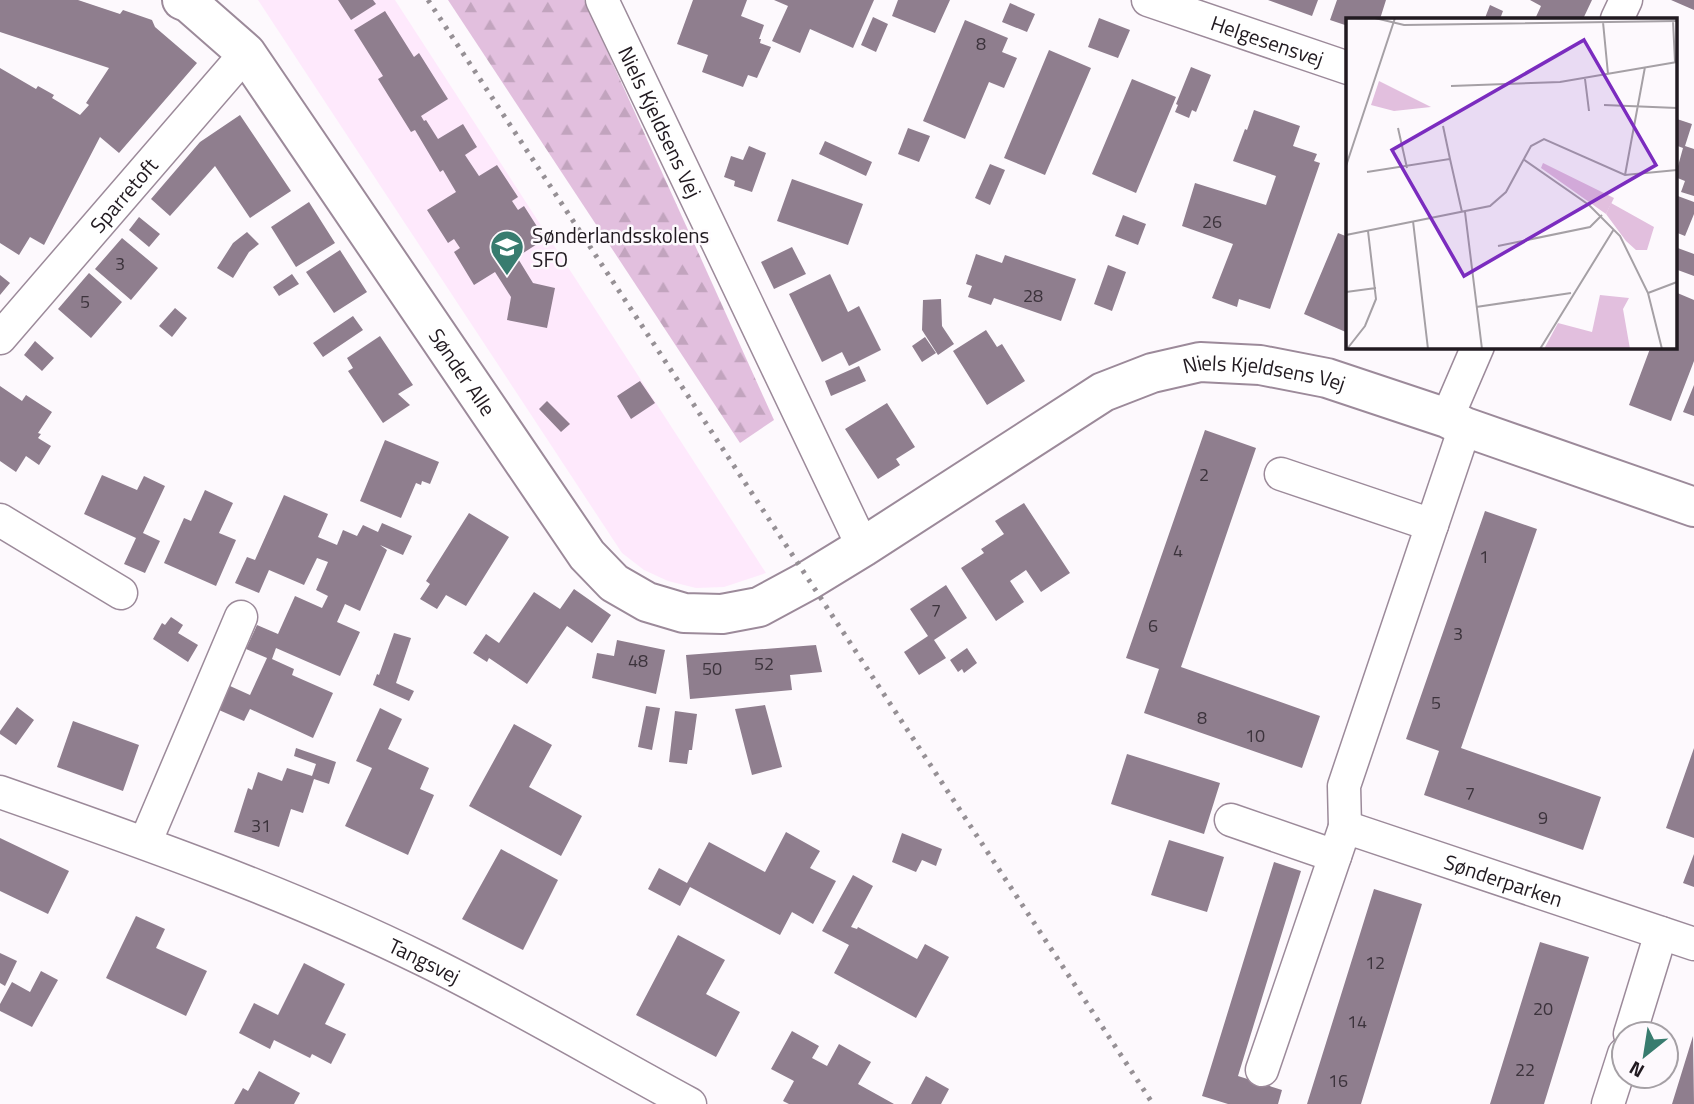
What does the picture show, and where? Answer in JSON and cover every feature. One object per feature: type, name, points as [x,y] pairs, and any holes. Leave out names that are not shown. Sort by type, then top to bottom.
[{"type":"street","name":"Sønder Alle","points":[[182,0],[189,3],[246,53],[587,555],[614,583],[647,602],[684,613],[722,614],[759,607],[809,580]]},
{"type":"street","name":"Niels Kjeldsens Vej","points":[[602,0],[863,547]]},
{"type":"street","name":"Helgesensvej","points":[[1148,0],[1346,67]]},
{"type":"street","points":[[1618,18],[1626,0]]},
{"type":"street","name":"Sparretoft","points":[[0,338],[246,53]]},
{"type":"street","points":[[1262,1070],[1340,841],[1344,786],[1432,525],[1456,422],[1477,348]]},
{"type":"street","name":"Niels Kjeldsens Vej","points":[[809,580],[1103,392],[1152,373],[1200,362],[1260,365],[1327,378],[1694,508]]},
{"type":"street","points":[[1281,474],[1432,525]]},
{"type":"street","points":[[0,520],[121,593]]},
{"type":"street","points":[[145,843],[241,617]]},
{"type":"street","name":"Tangsvej","points":[[0,792],[145,843],[323,914],[425,960],[690,1104]]},
{"type":"street","name":"Sønderparken","points":[[1231,820],[1340,841],[1694,944]]},
{"type":"street","points":[[1634,1020],[1661,933]]},
{"type":"shaded area","name":"Sønderlandsskolens SFO","points":[[258,0],[395,0],[766,573],[724,587],[696,588],[668,581],[644,570],[622,553]]},
{"type":"green space","points":[[448,0],[584,0],[774,420],[740,443]]},
{"type":"building","points":[[0,0],[78,0],[120,14],[123,10],[152,20],[155,27],[197,63],[119,153],[100,137],[44,245],[30,237],[19,255],[0,243],[0,68],[36,89],[38,86],[54,95],[52,98],[80,115],[89,105],[86,103],[109,68],[0,32]]},
{"type":"building","points":[[338,0],[373,0],[376,4],[351,20]]},
{"type":"building","points":[[693,0],[747,0],[741,16],[764,25],[760,43],[771,47],[757,78],[748,75],[743,87],[702,72],[708,55],[677,44]]},
{"type":"building","points":[[774,0],[874,0],[853,48],[810,29],[800,53],[772,41],[788,6]]},
{"type":"building","points":[[898,0],[950,0],[935,33],[892,16]]},
{"type":"building","points":[[1268,0],[1318,0],[1312,16]]},
{"type":"building","points":[[1337,0],[1386,0],[1380,18],[1346,18],[1346,25],[1330,20]]},
{"type":"building","points":[[1530,0],[1592,0],[1583,18],[1535,18],[1541,6]]},
{"type":"building","points":[[1671,0],[1694,0],[1694,10]]},
{"type":"building","points":[[1010,3],[1035,14],[1027,32],[1002,22]]},
{"type":"building","points":[[1490,5],[1503,11],[1500,18],[1485,18]]},
{"type":"building","points":[[385,11],[414,57],[419,53],[448,99],[421,116],[424,121],[426,120],[438,139],[463,124],[477,147],[465,155],[479,176],[497,165],[518,197],[512,201],[518,210],[524,206],[545,239],[517,257],[533,283],[555,288],[547,328],[507,320],[511,297],[495,272],[474,285],[454,252],[460,248],[454,239],[448,243],[427,210],[456,192],[443,170],[440,172],[415,130],[411,132],[378,79],[383,76],[354,30]]},
{"type":"building","points":[[873,17],[888,24],[876,52],[861,45]]},
{"type":"building","points":[[1099,18],[1130,30],[1118,58],[1088,47]]},
{"type":"building","points":[[965,20],[1008,38],[1002,52],[1017,58],[1004,88],[989,82],[965,139],[923,121]]},
{"type":"building","points":[[1049,50],[1091,68],[1045,175],[1004,158]]},
{"type":"building","points":[[1191,67],[1211,75],[1196,112],[1192,110],[1189,118],[1175,112]]},
{"type":"building","points":[[1132,79],[1176,97],[1136,193],[1092,174]]},
{"type":"building","points":[[1254,110],[1300,126],[1293,146],[1317,154],[1314,161],[1320,163],[1270,309],[1239,299],[1237,307],[1212,298],[1233,244],[1182,226],[1195,183],[1266,205],[1276,176],[1233,161]]},
{"type":"building","points":[[240,115],[291,191],[250,218],[215,166],[170,216],[151,199],[200,142]]},
{"type":"building","points":[[1676,115],[1677,119],[1692,124],[1685,146],[1694,149],[1694,196],[1681,192],[1685,181],[1676,177],[1683,148],[1676,145]]},
{"type":"building","points":[[908,128],[930,136],[919,162],[898,154]]},
{"type":"building","points":[[825,141],[872,162],[866,176],[819,154]]},
{"type":"building","points":[[749,146],[766,153],[752,192],[734,186],[735,181],[724,177],[731,156],[743,160]]},
{"type":"building","points":[[990,164],[1005,170],[990,205],[975,198]]},
{"type":"building","points":[[792,179],[863,204],[848,245],[777,221]]},
{"type":"building","points":[[1676,195],[1694,202],[1694,214],[1685,236],[1676,232]]},
{"type":"building","points":[[309,202],[335,243],[296,267],[271,227]]},
{"type":"building","points":[[1123,215],[1146,224],[1138,245],[1115,236]]},
{"type":"building","points":[[139,217],[160,234],[149,247],[129,230]]},
{"type":"building","points":[[247,232],[259,244],[249,252],[233,278],[217,268],[233,243]]},
{"type":"building","points":[[1338,233],[1346,236],[1346,332],[1304,314]]},
{"type":"building","points":[[122,238],[158,268],[131,300],[95,269]]},
{"type":"building","points":[[792,247],[806,274],[774,289],[761,262]]},
{"type":"building","points":[[1676,247],[1694,254],[1694,276],[1676,269]]},
{"type":"building","points":[[340,250],[367,292],[334,313],[306,272]]},
{"type":"building","points":[[976,254],[1002,263],[1005,255],[1076,279],[1061,321],[994,298],[991,305],[968,297],[972,286],[966,284]]},
{"type":"building","points":[[1108,265],[1126,272],[1112,311],[1094,304]]},
{"type":"building","points":[[89,273],[122,302],[91,338],[58,309]]},
{"type":"building","points":[[292,274],[299,284],[279,296],[273,287]]},
{"type":"building","points":[[830,274],[848,312],[859,306],[881,350],[849,366],[842,352],[822,362],[789,294]]},
{"type":"building","points":[[0,275],[10,283],[0,295]]},
{"type":"building","points":[[1676,292],[1694,300],[1694,361],[1671,421],[1629,405],[1650,348],[1676,348]]},
{"type":"building","points":[[941,299],[942,326],[954,344],[938,355],[922,330],[923,300]]},
{"type":"building","points":[[175,308],[187,318],[172,337],[159,326]]},
{"type":"building","points":[[353,316],[363,330],[323,357],[313,343]]},
{"type":"building","points":[[986,330],[997,347],[1002,344],[1025,381],[987,405],[953,351]]},
{"type":"building","points":[[380,336],[413,385],[398,394],[410,405],[383,423],[348,371],[353,368],[347,358]]},
{"type":"building","points":[[925,337],[936,353],[922,362],[912,346]]},
{"type":"building","points":[[35,341],[54,358],[42,371],[24,355]]},
{"type":"building","points":[[859,366],[866,381],[831,396],[825,381]]},
{"type":"building","points":[[640,381],[655,403],[631,419],[617,396]]},
{"type":"building","points":[[1694,385],[1694,416],[1683,412]]},
{"type":"building","points":[[0,386],[22,401],[26,395],[52,412],[38,433],[41,434],[38,438],[51,446],[39,465],[26,456],[16,472],[0,461]]},
{"type":"building","points":[[547,401],[570,424],[561,432],[539,409]]},
{"type":"building","points":[[887,403],[915,447],[896,459],[900,465],[878,479],[845,429]]},
{"type":"building","points":[[1205,430],[1256,448],[1181,667],[1320,716],[1302,768],[1144,713],[1159,669],[1126,658]]},
{"type":"building","points":[[385,440],[439,462],[430,484],[422,481],[421,485],[416,483],[401,518],[360,501]]},
{"type":"building","points":[[102,475],[137,490],[144,476],[165,486],[143,533],[160,541],[145,573],[124,564],[136,538],[84,514]]},
{"type":"building","points":[[205,490],[233,503],[219,533],[236,540],[216,586],[164,563],[184,518],[191,521]]},
{"type":"building","points":[[284,495],[328,514],[318,537],[337,545],[343,530],[357,536],[363,525],[378,532],[382,523],[412,536],[403,555],[380,545],[387,550],[360,611],[345,604],[337,622],[360,632],[340,676],[276,648],[272,659],[294,669],[292,675],[333,693],[313,738],[250,709],[244,721],[219,710],[230,686],[250,695],[267,658],[246,649],[257,625],[278,634],[295,596],[322,608],[328,596],[316,590],[328,562],[317,558],[304,585],[269,570],[259,593],[235,583],[247,557],[255,560]]},
{"type":"building","points":[[1024,503],[1070,573],[1041,592],[1026,570],[1010,581],[1024,602],[996,621],[961,568],[984,553],[981,549],[1004,534],[995,521]]},
{"type":"building","points":[[1485,511],[1537,529],[1461,748],[1601,797],[1583,850],[1424,795],[1439,751],[1406,739]]},
{"type":"building","points":[[469,513],[509,537],[466,606],[446,595],[437,609],[420,599],[430,584],[426,581]]},
{"type":"building","points":[[946,585],[967,618],[934,640],[946,658],[919,675],[904,652],[928,636],[910,609]]},
{"type":"building","points":[[574,589],[611,615],[592,643],[567,626],[527,684],[489,658],[487,662],[473,653],[486,634],[499,643],[534,592],[560,609]]},
{"type":"building","points":[[171,617],[183,625],[178,633],[198,645],[188,662],[153,639],[162,623],[165,625]]},
{"type":"building","points":[[394,633],[411,638],[396,683],[414,691],[409,701],[373,685]]},
{"type":"building","points":[[617,640],[665,650],[656,694],[592,678],[597,653],[614,656]]},
{"type":"building","points":[[816,645],[822,672],[790,675],[792,690],[690,699],[686,655]]},
{"type":"building","points":[[967,648],[977,663],[964,673],[962,669],[958,672],[950,660]]},
{"type":"building","points":[[765,705],[782,767],[752,775],[735,709]]},
{"type":"building","points":[[646,706],[660,708],[652,750],[638,747]]},
{"type":"building","points":[[17,707],[34,720],[16,745],[0,734],[0,731]]},
{"type":"building","points":[[380,708],[402,719],[388,749],[429,768],[420,789],[434,795],[408,855],[345,826],[372,768],[356,761]]},
{"type":"building","points":[[675,711],[697,714],[692,750],[689,750],[687,764],[669,762]]},
{"type":"building","points":[[73,721],[139,745],[123,791],[57,767]]},
{"type":"building","points":[[514,724],[552,745],[529,787],[582,816],[561,856],[469,806]]},
{"type":"building","points":[[296,748],[336,762],[329,784],[314,779],[303,813],[291,809],[279,847],[234,832],[248,788],[252,790],[258,772],[282,781],[287,768],[312,776],[316,764],[294,756]]},
{"type":"building","points":[[1694,748],[1694,838],[1666,828]]},
{"type":"building","points":[[1127,754],[1220,783],[1204,834],[1111,804]]},
{"type":"building","points":[[786,832],[820,851],[810,868],[836,881],[813,924],[792,912],[780,935],[690,887],[680,906],[648,889],[659,868],[687,883],[709,842],[765,872]]},
{"type":"building","points":[[902,833],[942,849],[936,866],[922,860],[916,872],[892,862]]},
{"type":"building","points":[[0,838],[69,871],[48,914],[0,891]]},
{"type":"building","points":[[1169,840],[1224,857],[1207,912],[1151,895]]},
{"type":"building","points":[[501,849],[558,880],[523,950],[462,919]]},
{"type":"building","points":[[1694,854],[1694,887],[1683,883]]},
{"type":"building","points":[[1274,862],[1301,871],[1238,1076],[1282,1090],[1278,1104],[1228,1104],[1202,1096]]},
{"type":"building","points":[[853,875],[873,886],[851,927],[858,927],[917,959],[925,944],[949,957],[916,1018],[834,973],[849,945],[822,931]]},
{"type":"building","points":[[1374,889],[1422,904],[1361,1104],[1307,1104]]},
{"type":"building","points":[[136,916],[165,929],[156,948],[207,971],[186,1016],[106,978]]},
{"type":"building","points":[[678,935],[725,960],[706,994],[740,1012],[716,1057],[636,1015]]},
{"type":"building","points":[[1540,942],[1589,957],[1544,1104],[1490,1104]]},
{"type":"building","points":[[0,953],[17,961],[5,986],[0,983]]},
{"type":"building","points":[[304,963],[345,984],[325,1024],[346,1034],[331,1064],[312,1054],[310,1058],[274,1040],[270,1049],[239,1033],[254,1003],[278,1015]]},
{"type":"building","points":[[41,971],[58,980],[32,1027],[0,1011],[0,1004],[12,982],[30,992]]},
{"type":"building","points":[[792,1031],[819,1046],[812,1058],[827,1066],[839,1044],[871,1062],[858,1084],[894,1104],[789,1104],[783,1101],[794,1081],[771,1069]]},
{"type":"building","points":[[1693,1036],[1694,1104],[1672,1104],[1676,1090],[1680,1090],[1680,1078]]},
{"type":"building","points":[[259,1071],[300,1093],[294,1104],[234,1104],[243,1088],[248,1091]]},
{"type":"building","points":[[926,1076],[949,1089],[941,1104],[911,1104]]},
{"type":"railway","points":[[428,0],[1153,1104]]},
{"type":"place","name":"Sønderlandsskolens SFO","points":[[507,277]]}]
